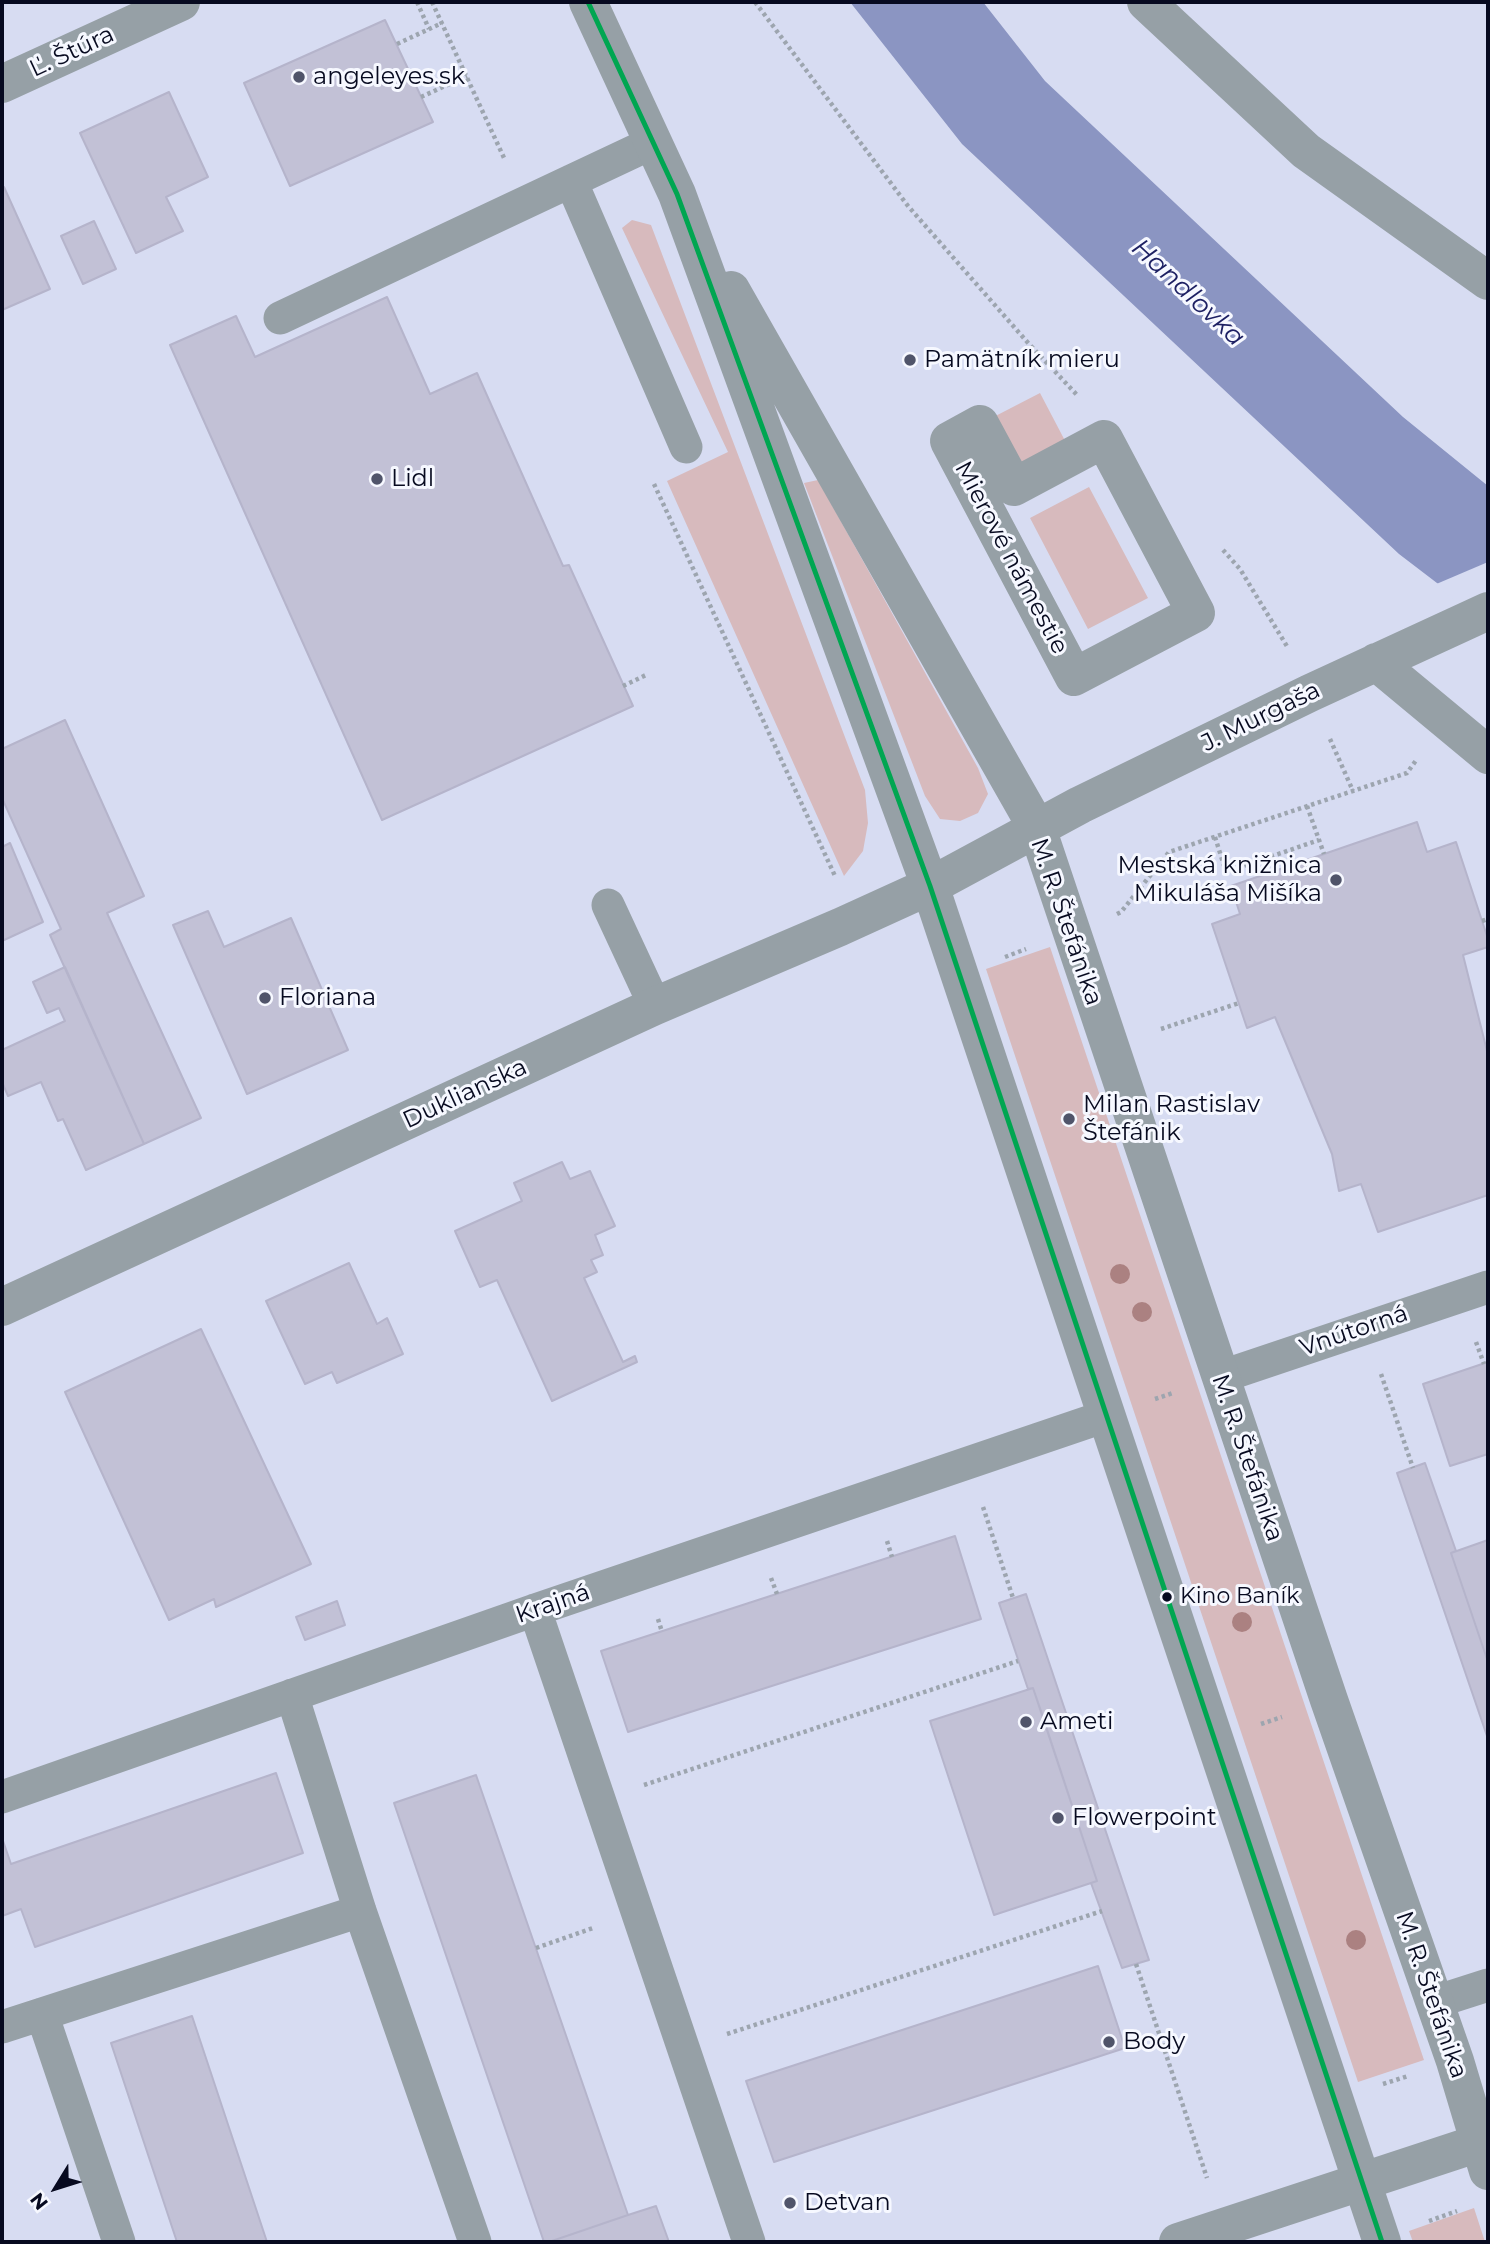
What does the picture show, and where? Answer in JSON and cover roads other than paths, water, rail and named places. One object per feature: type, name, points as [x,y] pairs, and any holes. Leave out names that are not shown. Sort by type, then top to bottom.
[{"type":"street","name":"Ľ. Štúra","points":[[2,84],[181,2]]},
{"type":"street","points":[[588,2],[677,194],[930,886],[1382,2242]]},
{"type":"street","points":[[1146,2],[1306,151],[1488,281]]},
{"type":"street","points":[[677,194],[1037,828]]},
{"type":"street","name":"Mierové námestie","points":[[980,424],[1014,487],[1104,439],[1187,597],[1196,613],[1074,677],[949,441],[980,424]]},
{"type":"street","name":"J. Murgaša","points":[[1037,828],[1261,716],[1488,611]]},
{"type":"street","points":[[1376,662],[1488,755]]},
{"type":"street","name":"M. R. Štefánika","points":[[930,886],[1037,828],[1329,1700],[1455,2061],[1483,2157],[1361,2181],[1178,2242]]},
{"type":"street","name":"Duklianska","points":[[2,1307],[655,1006],[930,886]]},
{"type":"lane","points":[[280,318],[653,142]]},
{"type":"lane","points":[[571,181],[686,447]]},
{"type":"lane","points":[[608,905],[655,1006]]},
{"type":"lane","name":"Vnútorná","points":[[1220,1377],[1488,1287]]},
{"type":"lane","name":"Krajná","points":[[2,1797],[535,1610],[1106,1416]]},
{"type":"lane","points":[[535,1610],[749,2242]]},
{"type":"lane","points":[[292,1695],[360,1911],[475,2242]]},
{"type":"lane","points":[[2,2027],[360,1911]]},
{"type":"lane","points":[[1435,2002],[1488,1985]]},
{"type":"lane","points":[[42,2014],[119,2242]]},
{"type":"water","name":"Handlovka","points":[[850,2],[983,2],[1045,81],[1403,417],[1488,486],[1488,622],[1399,554],[962,144]]},
{"type":"place","name":"angeleyes.sk","points":[[299,77]]},
{"type":"place","name":"Pamätník mieru","points":[[910,360]]},
{"type":"place","name":"Lidl","points":[[377,479]]},
{"type":"place","name":"Mestská knižnica Mikuláša Mišíka","points":[[1336,880]]},
{"type":"place","name":"Floriana","points":[[265,998]]},
{"type":"place","name":"Milan Rastislav Štefánik","points":[[1069,1119]]},
{"type":"place","name":"Kino Baník","points":[[1167,1597]]},
{"type":"place","name":"Ameti","points":[[1026,1722]]},
{"type":"place","name":"Flowerpoint","points":[[1058,1818]]},
{"type":"place","name":"Body","points":[[1109,2042]]},
{"type":"place","name":"Detvan","points":[[790,2203]]}]
